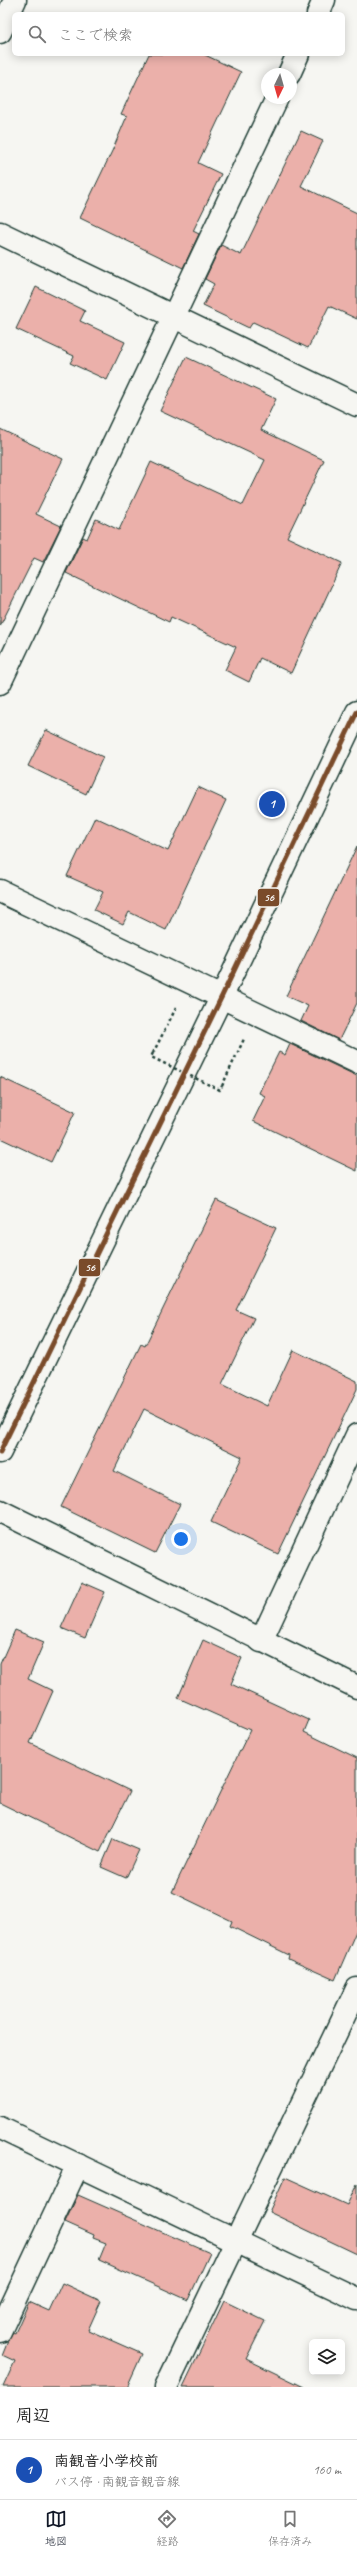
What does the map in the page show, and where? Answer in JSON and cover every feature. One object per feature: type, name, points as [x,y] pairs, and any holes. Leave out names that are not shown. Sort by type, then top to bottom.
[{"type":"street","points":[[0,32],[15,0]]},
{"type":"street","points":[[319,12],[324,0]]},
{"type":"street","points":[[292,68],[297,56]]},
{"type":"street","points":[[0,683],[274,104]]},
{"type":"street","points":[[0,232],[357,405]]},
{"type":"street","points":[[0,1452],[222,996],[357,712]]},
{"type":"street","points":[[0,891],[222,996],[357,1062]]},
{"type":"street","points":[[261,1641],[357,1435]]},
{"type":"street","points":[[0,1511],[357,1688]]},
{"type":"street","points":[[166,2387],[357,1989]]},
{"type":"street","points":[[0,2128],[357,2299]]},
{"type":"street","points":[[0,2331],[78,2165]]},
{"type":"path","points":[[177,1006],[152,1057],[220,1090],[244,1039]]},
{"type":"building","points":[[148,56],[207,56],[241,72],[198,163],[221,174],[193,231],[199,234],[183,268],[80,218],[127,116],[121,114]]},
{"type":"building","points":[[301,131],[323,141],[301,186],[357,213],[357,319],[329,306],[308,348],[253,322],[249,328],[203,306],[214,284],[205,279],[221,245],[241,255]]},
{"type":"building","points":[[36,287],[85,311],[80,321],[125,342],[107,380],[70,363],[74,356],[16,329]]},
{"type":"building","points":[[186,357],[276,399],[261,430],[324,460],[287,537],[342,563],[291,673],[260,658],[249,682],[225,670],[236,647],[171,617],[169,622],[66,573],[83,537],[87,539],[96,519],[119,530],[151,462],[243,505],[265,460],[160,411]]},
{"type":"building","points":[[0,429],[63,459],[36,514],[61,526],[43,562],[34,558],[0,626]]},
{"type":"building","points":[[46,730],[103,757],[86,794],[28,766]]},
{"type":"building","points":[[198,787],[226,800],[166,930],[129,912],[123,924],[94,910],[103,892],[67,876],[95,817],[168,851]]},
{"type":"building","points":[[357,846],[357,1003],[339,1040],[301,1021],[308,1006],[286,996]]},
{"type":"building","points":[[290,1044],[357,1076],[357,1171],[253,1121],[265,1096],[259,1093],[264,1082],[279,1052],[285,1055]]},
{"type":"building","points":[[0,1077],[75,1112],[51,1162],[0,1138]]},
{"type":"building","points":[[216,1200],[276,1228],[236,1310],[254,1318],[222,1384],[267,1406],[293,1350],[357,1381],[357,1389],[278,1554],[211,1522],[242,1457],[144,1409],[114,1471],[180,1504],[155,1553],[61,1507],[141,1344],[145,1346]]},
{"type":"building","points":[[82,1582],[105,1592],[85,1638],[61,1628]]},
{"type":"building","points":[[15,1630],[44,1642],[28,1679],[53,1691],[30,1743],[130,1791],[100,1852],[0,1803],[0,1664]]},
{"type":"building","points":[[203,1640],[242,1658],[231,1684],[309,1720],[304,1732],[357,1758],[357,1929],[335,1980],[288,1959],[289,1955],[230,1926],[232,1921],[172,1892],[250,1730],[178,1698]]},
{"type":"building","points":[[113,1839],[139,1850],[126,1878],[101,1867]]},
{"type":"building","points":[[285,2177],[347,2205],[357,2184],[357,2254],[269,2212]]},
{"type":"building","points":[[78,2195],[210,2253],[188,2300],[99,2260],[106,2243],[93,2238],[94,2235],[65,2222]]},
{"type":"building","points":[[62,2283],[101,2301],[88,2330],[142,2354],[127,2387],[3,2387],[15,2361],[2,2355],[8,2340],[13,2332],[15,2333],[29,2302],[49,2311]]},
{"type":"building","points":[[224,2301],[265,2321],[246,2359],[304,2387],[183,2387]]},
{"type":"transit line","name":"56","points":[[0,1452],[222,996],[357,712]]},
{"type":"place","name":"南観音小学校前","points":[[272,804]]}]
